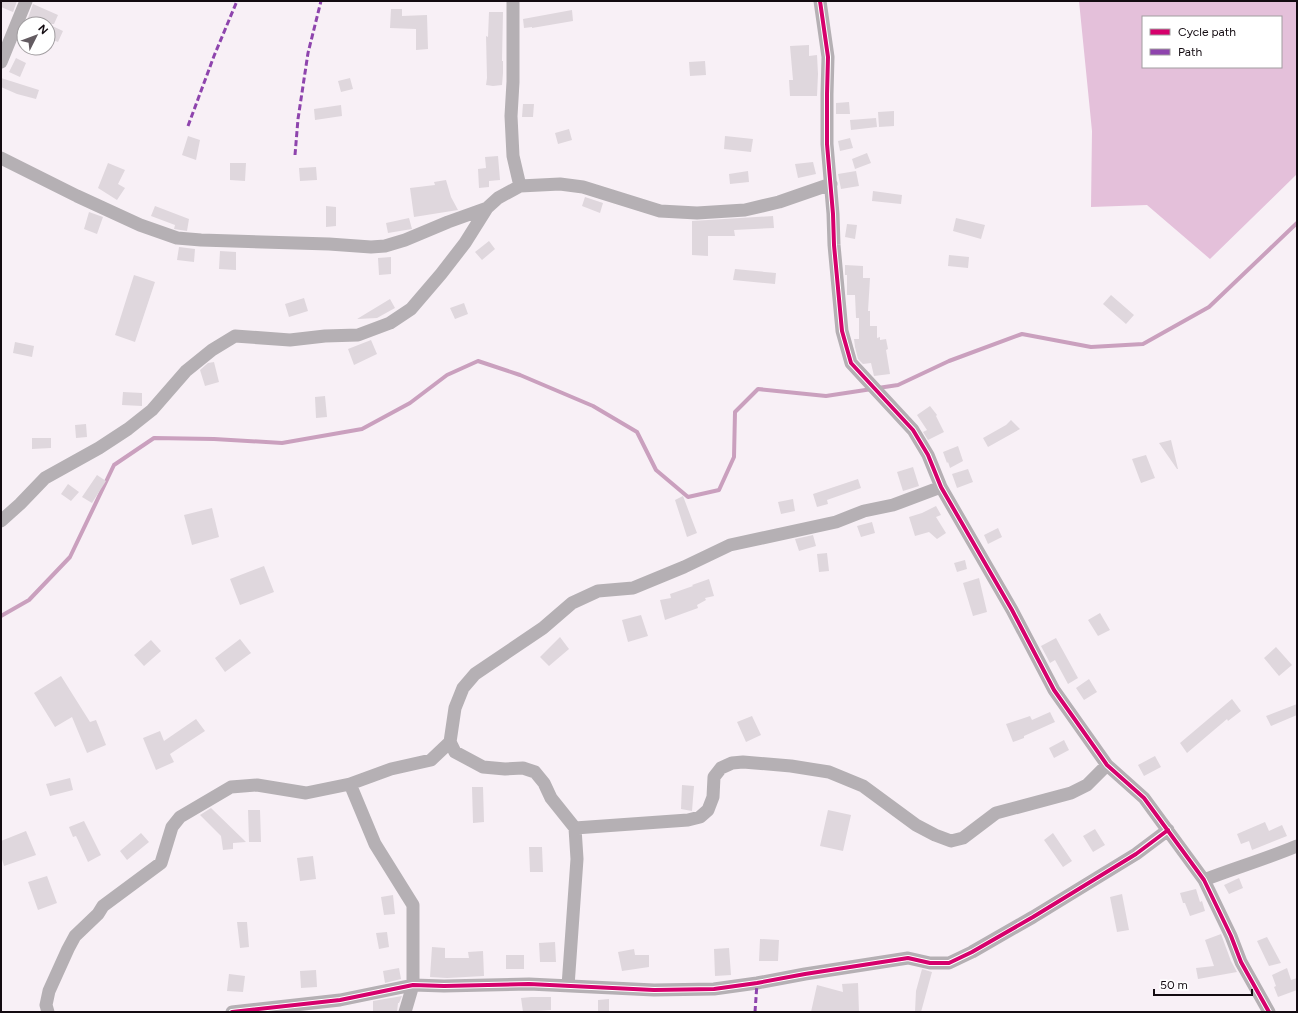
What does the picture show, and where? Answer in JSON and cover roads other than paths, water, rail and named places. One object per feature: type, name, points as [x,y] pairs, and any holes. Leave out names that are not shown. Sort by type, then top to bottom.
[{"type":"street","points":[[1,62],[26,1]]},
{"type":"street","points":[[513,1],[513,82],[510,116],[512,156],[520,186]]},
{"type":"street","points":[[820,1],[828,57],[826,94],[827,144],[831,184],[834,245],[842,331],[851,363],[913,430],[928,455],[941,487],[1012,610],[1054,690],[1107,765],[1144,798],[1204,880],[1231,936],[1241,962],[1270,1012]]},
{"type":"street","points":[[1,158],[140,225],[177,238],[371,247],[385,246],[405,240],[487,208]]},
{"type":"street","points":[[1,521],[45,478],[99,448],[128,429],[152,410],[186,371],[212,350],[235,336],[290,340],[325,336],[358,335],[390,323],[411,309],[441,274],[465,243],[487,208],[498,198],[520,186],[560,184],[582,186],[660,211],[697,213],[752,209],[779,202],[831,184]]},
{"type":"street","points":[[48,1012],[46,1005],[48,991],[75,936],[98,914],[103,906],[161,863],[172,827],[180,816],[231,787],[257,784],[306,793],[350,784],[390,769],[431,760],[450,742],[456,708],[463,688],[475,674],[543,628],[572,603],[598,591],[633,588],[684,567],[730,545],[836,522],[864,511],[892,505],[941,487]]},
{"type":"street","points":[[450,742],[455,752],[483,767],[505,769],[523,768],[534,772],[544,783],[551,798],[575,828],[577,859],[568,986]]},
{"type":"street","points":[[575,828],[688,820],[700,817],[708,810],[713,797],[714,777],[721,768],[744,762],[790,766],[829,772],[863,786],[916,825],[935,836],[951,841],[963,838],[996,813],[1071,793],[1087,784],[1107,765]]},
{"type":"street","points":[[350,784],[375,844],[413,905],[413,985],[405,1012]]},
{"type":"street","points":[[232,1012],[340,1000],[413,985],[444,986],[529,984],[654,990],[714,989],[908,958],[930,962],[949,963],[972,952],[1033,917],[1136,854],[1168,830]]},
{"type":"street","points":[[1204,880],[1297,846]]},
{"type":"waterway","points":[[878,388],[898,385],[949,361],[1022,334],[1091,347],[1143,344],[1209,307],[1297,223]]},
{"type":"waterway","points":[[1,616],[29,600],[70,557],[114,465],[154,438],[214,439],[282,443],[362,429],[410,403],[447,375],[478,361],[520,375],[593,406],[637,432],[656,470],[688,497],[719,490],[734,457],[735,412],[758,389],[826,396],[872,389]]}]
